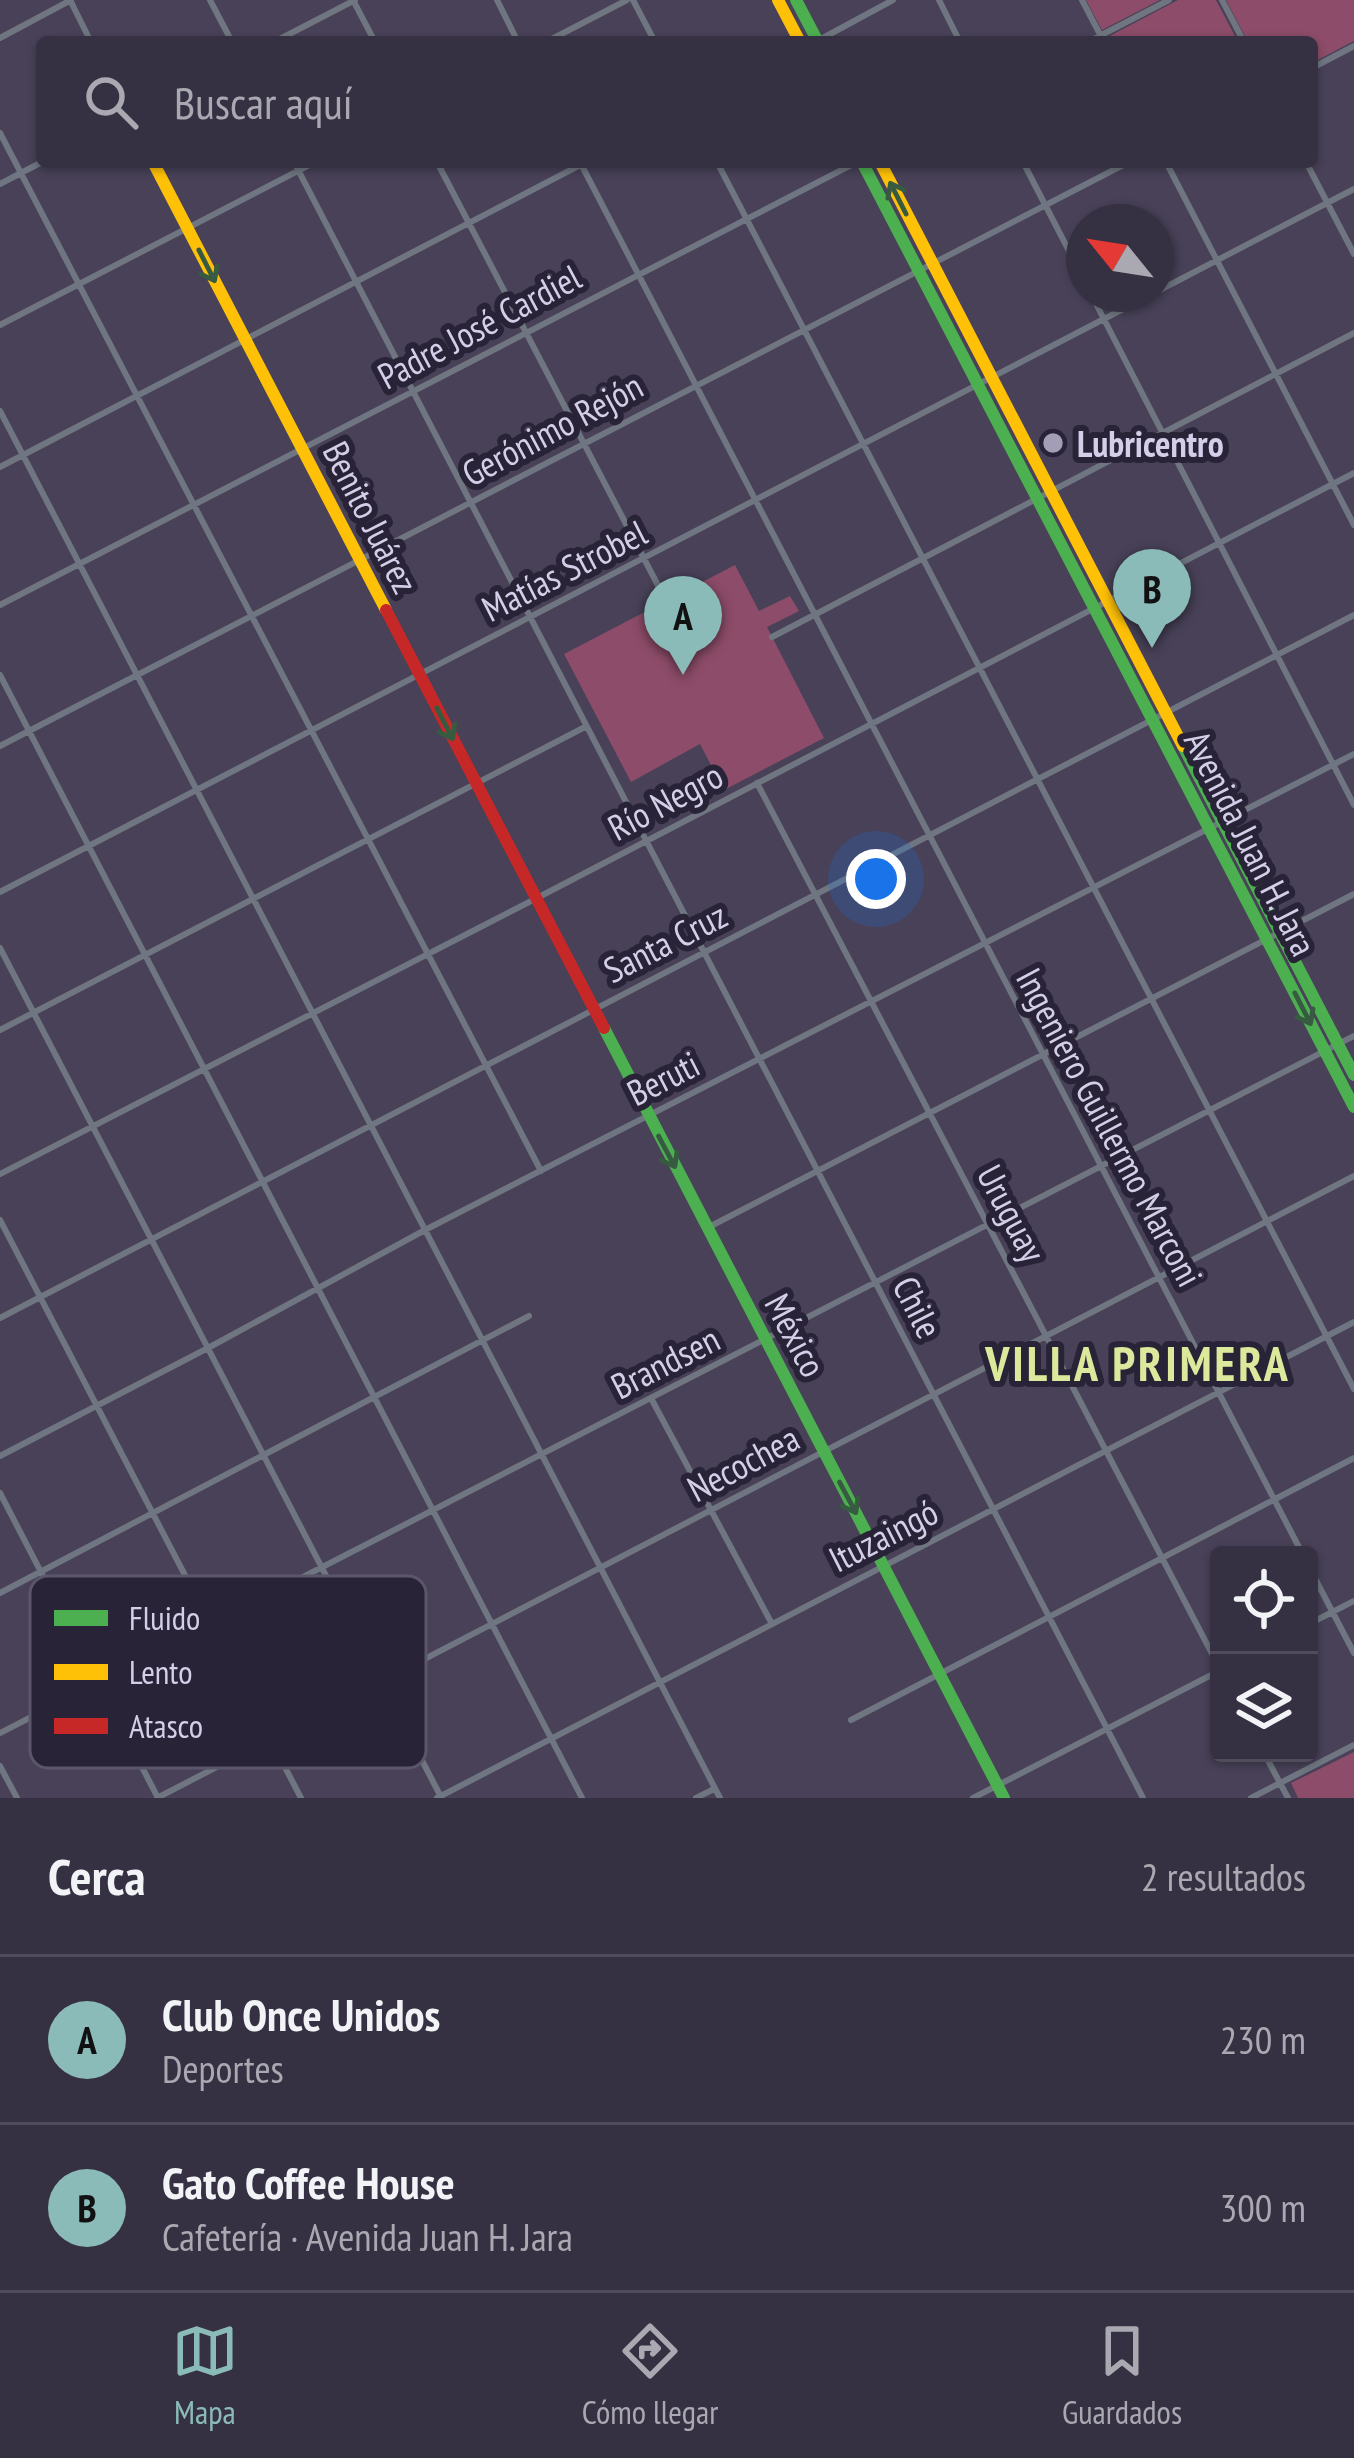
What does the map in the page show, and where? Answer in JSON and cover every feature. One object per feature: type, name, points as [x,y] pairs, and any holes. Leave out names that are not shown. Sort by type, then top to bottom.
[{"type":"street","points":[[0,38],[70,0],[88,36]]},
{"type":"street","points":[[210,0],[229,36]]},
{"type":"street","points":[[285,36],[354,0],[372,36]]},
{"type":"street","points":[[497,0],[515,36]]},
{"type":"street","points":[[558,36],[630,0],[651,36]]},
{"type":"street","points":[[778,0],[797,36]]},
{"type":"street","points":[[796,0],[814,36]]},
{"type":"street","points":[[828,36],[893,0]]},
{"type":"street","points":[[938,0],[958,36]]},
{"type":"street","points":[[1082,0],[1100,36]]},
{"type":"street","points":[[1107,36],[1169,0]]},
{"type":"street","points":[[1222,0],[1241,36]]},
{"type":"street","points":[[1318,65],[1354,46]]},
{"type":"street","points":[[0,133],[541,1171]]},
{"type":"street","points":[[0,184],[36,165]]},
{"type":"street","name":"Benito Juárez","points":[[156,168],[535,899]]},
{"type":"street","points":[[0,325],[292,168]]},
{"type":"street","name":"Chile","points":[[297,168],[1143,1798]]},
{"type":"street","points":[[440,168],[663,595]]},
{"type":"street","points":[[0,467],[573,168]]},
{"type":"street","name":"Ingeniero Guillermo Marconi","points":[[585,168],[1298,1546]]},
{"type":"street","points":[[720,168],[1354,1389]]},
{"type":"street","name":"Padre José Cardiel","points":[[0,605],[848,168]]},
{"type":"street","points":[[864,168],[926,267]]},
{"type":"street","points":[[883,168],[926,267]]},
{"type":"street","points":[[1026,168],[1066,244]]},
{"type":"street","name":"Gerónimo Rejón","points":[[0,746],[1117,168]]},
{"type":"street","points":[[1169,168],[1354,525]]},
{"type":"street","points":[[1309,168],[1354,254]]},
{"type":"street","name":"Matías Strobel","points":[[1174,283],[1354,189]]},
{"type":"street","name":"Avenida Juan H. Jara","points":[[926,267],[1332,1048],[1354,1108]]},
{"type":"street","points":[[1100,312],[1354,805]]},
{"type":"street","name":"Matías Strobel","points":[[0,892],[1117,312]]},
{"type":"street","points":[[772,637],[1354,333]]},
{"type":"street","points":[[0,411],[719,1798]]},
{"type":"street","name":"Río Negro","points":[[0,1174],[1354,473]]},
{"type":"street","name":"Santa Cruz","points":[[0,1318],[1354,614]]},
{"type":"street","points":[[0,675],[582,1798]]},
{"type":"street","points":[[0,1030],[585,727]]},
{"type":"street","name":"Beruti","points":[[0,1456],[425,1230],[1354,754]]},
{"type":"street","name":"Uruguay","points":[[757,783],[1211,1654]]},
{"type":"street","points":[[707,1228],[1354,894]]},
{"type":"street","name":"México","points":[[535,899],[1001,1792]]},
{"type":"street","points":[[0,948],[326,1576]]},
{"type":"street","name":"Brandsen","points":[[306,1576],[1354,1036]]},
{"type":"street","name":"Avenida Juan H. Jara","points":[[1332,1048],[1354,1075]]},
{"type":"street","name":"Necochea","points":[[426,1659],[1354,1176]]},
{"type":"street","points":[[0,1220],[187,1576]]},
{"type":"street","points":[[32,1576],[529,1316]]},
{"type":"street","name":"Ituzaingó","points":[[440,1797],[1354,1322]]},
{"type":"street","points":[[652,1399],[772,1624]]},
{"type":"street","points":[[851,1720],[1354,1458]]},
{"type":"street","points":[[0,1493],[42,1576]]},
{"type":"street","points":[[0,1593],[30,1577]]},
{"type":"street","points":[[1318,1584],[1354,1653]]},
{"type":"street","points":[[1318,1620],[1354,1601]]},
{"type":"street","points":[[973,1798],[1001,1792],[1210,1674]]},
{"type":"street","name":"Brandsen","points":[[0,1733],[30,1718]]},
{"type":"street","points":[[1251,1798],[1354,1745]]},
{"type":"street","points":[[1269,1762],[1288,1798]]},
{"type":"street","points":[[0,1766],[16,1798]]},
{"type":"street","points":[[142,1768],[158,1798]]},
{"type":"street","name":"Necochea","points":[[158,1798],[215,1768]]},
{"type":"street","points":[[286,1768],[302,1798]]},
{"type":"street","points":[[425,1768],[440,1797]]},
{"type":"street","points":[[696,1798],[714,1788]]},
{"type":"shaded area","points":[[1086,0],[1160,0],[1102,30]]},
{"type":"shaded area","points":[[1178,0],[1216,0],[1235,36],[1110,36]]},
{"type":"shaded area","points":[[1226,0],[1354,0],[1354,41],[1318,60],[1318,36],[1245,36]]},
{"type":"shaded area","points":[[735,565],[759,611],[790,596],[799,611],[767,627],[824,738],[724,790],[700,744],[631,782],[564,654]]},
{"type":"shaded area","points":[[1354,1752],[1354,1798],[1298,1798],[1291,1783]]},
{"type":"traffic: fast","points":[[796,0],[815,36]]},
{"type":"traffic: fast","points":[[865,168],[1354,1107]]},
{"type":"traffic: fast","points":[[1183,746],[1354,1075]]},
{"type":"traffic: fast","points":[[604,1028],[1004,1798]]},
{"type":"traffic: slow","points":[[778,0],[797,36]]},
{"type":"traffic: slow","points":[[156,168],[386,610]]},
{"type":"traffic: slow","points":[[883,168],[1183,746]]},
{"type":"traffic: jam","points":[[386,610],[604,1028]]},
{"type":"place","name":"Lubricentro","points":[[1053,443]]},
{"type":"place","name":"Gato Coffee House","points":[[1152,648]]},
{"type":"place","name":"Club Once Unidos","points":[[683,675]]},
{"type":"district","name":"VILLA PRIMERA","points":[[1138,1363]]}]
